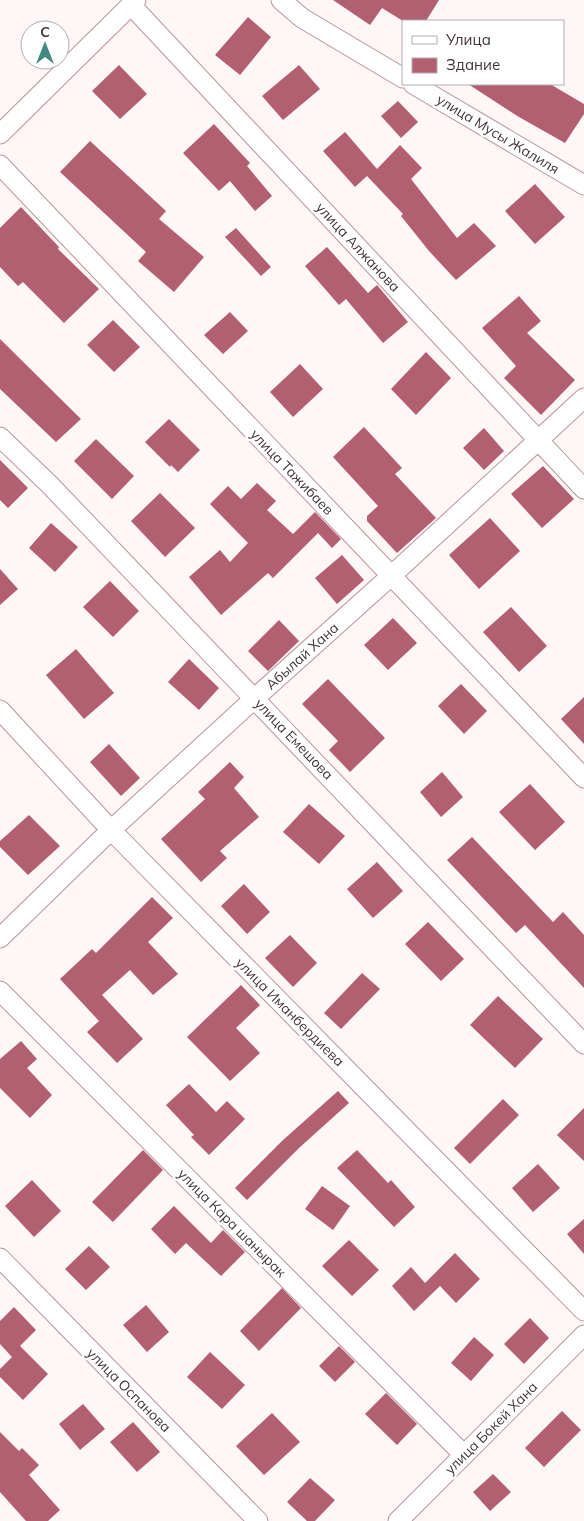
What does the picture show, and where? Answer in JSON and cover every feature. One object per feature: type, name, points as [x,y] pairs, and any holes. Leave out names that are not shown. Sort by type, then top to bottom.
[{"type":"street","points":[[281,0],[302,18],[402,77]]},
{"type":"street","points":[[0,134],[134,3]]},
{"type":"street","name":"улица Алжанова","points":[[134,3],[584,489]]},
{"type":"street","name":"улица Мусы Жалиля","points":[[415,85],[584,185]]},
{"type":"street","name":"улица Тажибаев","points":[[0,165],[584,778]]},
{"type":"street","name":"Абылай Хана","points":[[0,938],[111,830],[584,398]]},
{"type":"street","name":"улица Емешова","points":[[0,437],[49,484],[255,698],[584,1044]]},
{"type":"street","name":"улица Иманбердиева","points":[[0,710],[111,830],[584,1311]]},
{"type":"street","name":"улица Кара шанырак","points":[[0,991],[464,1455]]},
{"type":"street","name":"улица Оспанова","points":[[0,1258],[258,1521]]},
{"type":"street","name":"улица Бокей Хана","points":[[398,1521],[584,1335]]},
{"type":"building","points":[[333,0],[439,0],[427,20],[402,20],[382,8],[370,25]]},
{"type":"building","points":[[248,17],[271,37],[240,75],[215,55]]},
{"type":"building","points":[[119,65],[147,94],[120,119],[92,91]]},
{"type":"building","points":[[299,65],[320,89],[283,120],[262,96]]},
{"type":"building","points":[[470,85],[552,85],[584,104],[584,114],[565,143],[519,117]]},
{"type":"building","points":[[398,101],[418,122],[401,138],[381,116]]},
{"type":"building","points":[[214,124],[250,163],[247,166],[272,196],[255,211],[230,181],[219,191],[183,153]]},
{"type":"building","points":[[345,132],[377,169],[400,145],[422,168],[411,179],[457,238],[474,223],[496,246],[456,280],[429,251],[401,216],[403,214],[367,176],[355,187],[323,151]]},
{"type":"building","points":[[90,141],[166,211],[159,219],[204,257],[174,292],[138,261],[146,252],[60,172]]},
{"type":"building","points":[[535,184],[565,217],[535,244],[505,211]]},
{"type":"building","points":[[21,207],[59,247],[58,249],[99,289],[64,323],[23,282],[18,286],[0,267],[0,228]]},
{"type":"building","points":[[236,228],[271,267],[261,276],[225,237]]},
{"type":"building","points":[[327,247],[368,293],[377,285],[408,322],[383,343],[346,299],[339,305],[305,266]]},
{"type":"building","points":[[519,296],[541,321],[527,333],[575,380],[541,415],[504,378],[516,366],[482,328]]},
{"type":"building","points":[[230,312],[248,331],[223,354],[204,335]]},
{"type":"building","points":[[113,320],[140,347],[114,372],[87,345]]},
{"type":"building","points":[[0,339],[81,419],[56,442],[0,389]]},
{"type":"building","points":[[426,352],[451,378],[416,415],[391,389]]},
{"type":"building","points":[[300,364],[323,389],[293,417],[270,392]]},
{"type":"building","points":[[169,419],[200,450],[178,472],[171,465],[170,467],[145,442]]},
{"type":"building","points":[[364,427],[402,468],[395,474],[436,518],[397,553],[367,521],[367,516],[378,506],[333,457]]},
{"type":"building","points":[[484,428],[504,451],[484,470],[463,448]]},
{"type":"building","points":[[96,439],[134,476],[112,499],[74,461]]},
{"type":"building","points":[[0,460],[28,488],[8,508],[0,500]]},
{"type":"building","points":[[543,466],[574,499],[542,528],[511,494]]},
{"type":"building","points":[[257,483],[276,501],[267,510],[293,534],[315,512],[341,539],[332,548],[318,533],[273,578],[268,573],[221,615],[189,577],[220,550],[230,562],[248,543],[210,504],[228,486],[241,499]]},
{"type":"building","points":[[160,493],[195,528],[165,557],[131,521]]},
{"type":"building","points":[[490,518],[520,551],[479,589],[449,555]]},
{"type":"building","points":[[51,523],[78,547],[55,572],[29,548]]},
{"type":"building","points":[[342,555],[364,580],[337,604],[315,578]]},
{"type":"building","points":[[0,569],[18,589],[0,605]]},
{"type":"building","points":[[110,581],[139,611],[113,637],[83,607]]},
{"type":"building","points":[[511,607],[547,646],[519,672],[483,632]]},
{"type":"building","points":[[393,618],[417,643],[388,670],[364,645]]},
{"type":"building","points":[[279,620],[299,641],[268,671],[248,651]]},
{"type":"building","points":[[76,649],[114,693],[84,719],[46,675]]},
{"type":"building","points":[[189,659],[219,688],[199,710],[168,682]]},
{"type":"building","points":[[328,679],[385,738],[350,772],[329,750],[338,741],[302,704]]},
{"type":"building","points":[[461,684],[487,711],[464,734],[438,706]]},
{"type":"building","points":[[584,697],[584,744],[561,719]]},
{"type":"building","points":[[109,744],[140,778],[121,796],[90,762]]},
{"type":"building","points":[[230,762],[244,777],[234,788],[259,817],[220,851],[227,858],[201,882],[161,839],[205,799],[198,792]]},
{"type":"building","points":[[442,772],[463,797],[441,817],[420,792]]},
{"type":"building","points":[[530,784],[565,822],[535,850],[499,812]]},
{"type":"building","points":[[309,804],[345,836],[319,864],[283,832]]},
{"type":"building","points":[[29,815],[60,846],[28,875],[0,847],[0,841]]},
{"type":"building","points":[[472,837],[553,922],[563,912],[584,935],[584,988],[525,925],[516,933],[447,860]]},
{"type":"building","points":[[377,862],[403,891],[373,918],[347,889]]},
{"type":"building","points":[[244,884],[270,912],[247,934],[221,906]]},
{"type":"building","points":[[152,897],[173,918],[148,942],[178,974],[153,995],[130,970],[102,995],[143,1039],[117,1063],[87,1032],[99,1021],[60,979],[92,949],[96,953]]},
{"type":"building","points":[[428,922],[464,959],[441,981],[405,944]]},
{"type":"building","points":[[290,935],[317,963],[293,987],[265,958]]},
{"type":"building","points":[[362,973],[380,989],[341,1029],[324,1013]]},
{"type":"building","points":[[241,985],[260,1005],[236,1028],[260,1053],[230,1081],[187,1037]]},
{"type":"building","points":[[498,996],[543,1039],[515,1068],[470,1025]]},
{"type":"building","points":[[21,1041],[37,1059],[27,1068],[52,1095],[30,1118],[0,1088],[0,1059]]},
{"type":"building","points":[[189,1084],[216,1112],[227,1101],[245,1119],[209,1155],[191,1137],[194,1135],[166,1105]]},
{"type":"building","points":[[338,1091],[349,1103],[299,1148],[247,1200],[235,1188],[282,1141]]},
{"type":"building","points":[[503,1099],[519,1115],[470,1164],[454,1148]]},
{"type":"building","points":[[584,1108],[584,1161],[557,1135]]},
{"type":"building","points":[[143,1150],[163,1170],[113,1222],[92,1202]]},
{"type":"building","points":[[357,1150],[388,1183],[391,1180],[415,1207],[394,1227],[337,1168]]},
{"type":"building","points":[[538,1164],[560,1188],[533,1212],[512,1188]]},
{"type":"building","points":[[32,1180],[61,1211],[34,1237],[5,1206]]},
{"type":"building","points":[[322,1186],[350,1206],[333,1230],[305,1209]]},
{"type":"building","points":[[174,1206],[211,1243],[223,1230],[245,1252],[221,1276],[186,1243],[175,1254],[151,1229]]},
{"type":"building","points":[[584,1219],[584,1254],[567,1234]]},
{"type":"building","points":[[349,1240],[379,1270],[352,1296],[322,1266]]},
{"type":"building","points":[[89,1246],[110,1267],[86,1290],[65,1269]]},
{"type":"building","points":[[455,1253],[480,1279],[456,1303],[440,1286],[414,1311],[392,1286],[411,1267],[425,1283]]},
{"type":"building","points":[[282,1288],[301,1308],[259,1351],[240,1331]]},
{"type":"building","points":[[146,1305],[169,1332],[147,1352],[123,1325]]},
{"type":"building","points":[[14,1307],[36,1330],[20,1346],[48,1374],[23,1400],[0,1377],[0,1369],[12,1357],[0,1344],[0,1321]]},
{"type":"building","points":[[530,1318],[549,1338],[524,1364],[504,1344]]},
{"type":"building","points":[[474,1337],[494,1355],[471,1381],[451,1363]]},
{"type":"building","points":[[339,1346],[355,1362],[335,1382],[319,1366]]},
{"type":"building","points":[[210,1352],[245,1385],[222,1409],[187,1377]]},
{"type":"building","points":[[386,1393],[417,1424],[397,1445],[365,1414]]},
{"type":"building","points":[[83,1404],[105,1429],[80,1450],[59,1424]]},
{"type":"building","points":[[562,1411],[581,1430],[544,1467],[525,1448]]},
{"type":"building","points":[[272,1413],[300,1442],[264,1475],[236,1446]]},
{"type":"building","points":[[133,1422],[160,1452],[137,1472],[110,1442]]},
{"type":"building","points":[[0,1432],[19,1451],[22,1448],[39,1465],[29,1475],[60,1510],[48,1521],[26,1521],[0,1492]]},
{"type":"building","points":[[493,1474],[511,1492],[490,1511],[473,1492]]},
{"type":"building","points":[[310,1478],[335,1500],[315,1521],[307,1521],[287,1502]]}]
